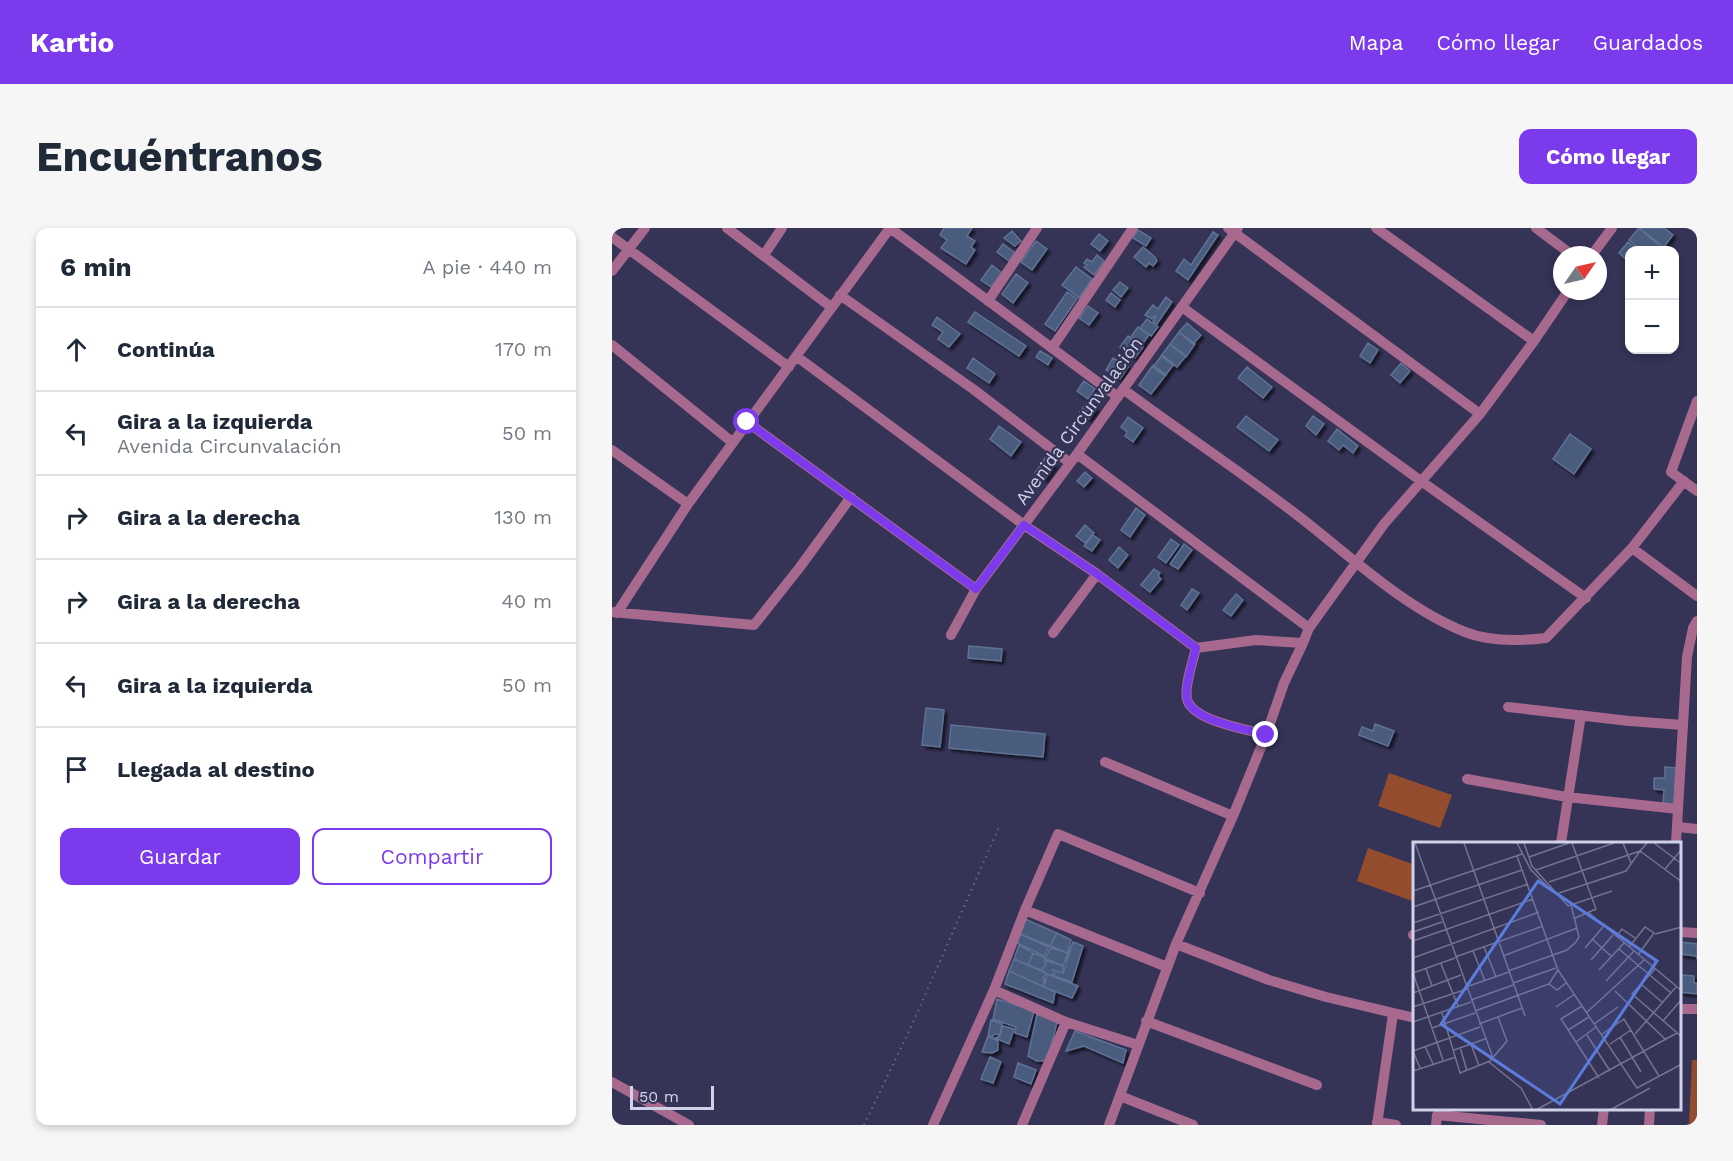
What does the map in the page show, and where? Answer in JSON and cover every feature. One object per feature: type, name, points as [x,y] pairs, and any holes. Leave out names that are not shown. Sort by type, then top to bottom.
[{"type":"street","points":[[612,271],[645,228]]},
{"type":"street","points":[[727,228],[831,307]]},
{"type":"street","points":[[764,255],[782,228]]},
{"type":"street","points":[[988,301],[1037,228]]},
{"type":"street","points":[[1052,348],[1133,228]]},
{"type":"street","points":[[1376,228],[1534,341]]},
{"type":"street","points":[[1536,228],[1560,246]]},
{"type":"street","points":[[1599,246],[1612,228]]},
{"type":"street","points":[[851,497],[754,625],[614,612],[688,504],[789,367],[885,230],[1052,348],[1301,518],[1356,563],[1437,620],[1468,633],[1523,641],[1546,638],[1632,548],[1684,481]]},
{"type":"street","points":[[1233,230],[1480,414]]},
{"type":"street","name":"Avenida Circunvalación","points":[[951,635],[976,589],[1182,308],[1233,230]]},
{"type":"street","points":[[612,237],[789,367]]},
{"type":"street","points":[[840,295],[973,389],[1070,463]]},
{"type":"street","points":[[1110,1125],[1146,1021],[1176,944],[1233,816],[1266,735],[1284,683],[1309,628],[1384,524],[1480,414],[1562,300]]},
{"type":"street","points":[[1182,308],[1421,482],[1586,598]]},
{"type":"street","points":[[612,345],[732,442]]},
{"type":"street","points":[[796,356],[1024,525],[1097,574],[1196,648],[1256,640],[1303,643]]},
{"type":"street","points":[[1697,400],[1671,472],[1697,491]]},
{"type":"street","points":[[747,422],[976,589]]},
{"type":"street","points":[[613,452],[688,504]]},
{"type":"street","points":[[1077,454],[1309,628]]},
{"type":"street","points":[[1632,548],[1697,596]]},
{"type":"street","points":[[1053,633],[1097,574]]},
{"type":"street","points":[[1676,842],[1687,657],[1693,628],[1697,621]]},
{"type":"street","points":[[1196,648],[1187,692],[1187,701],[1194,710],[1205,718],[1266,735]]},
{"type":"street","points":[[1508,707],[1629,721],[1683,724]]},
{"type":"street","points":[[1561,842],[1581,715]]},
{"type":"street","points":[[1105,762],[1233,816]]},
{"type":"street","points":[[1467,779],[1567,797],[1678,809]]},
{"type":"street","points":[[1678,827],[1697,829]]},
{"type":"street","points":[[933,1125],[994,990],[1058,834],[1200,893]]},
{"type":"street","points":[[1025,910],[1167,967]]},
{"type":"street","points":[[1682,932],[1697,933]]},
{"type":"street","points":[[1176,944],[1269,980],[1413,1018]]},
{"type":"street","points":[[994,990],[1066,1022],[1138,1045]]},
{"type":"street","points":[[1394,1014],[1377,1124],[1396,1125]]},
{"type":"street","points":[[1146,1021],[1317,1085]]},
{"type":"street","points":[[1022,1125],[1066,1022]]},
{"type":"street","points":[[612,1082],[689,1125]]},
{"type":"street","points":[[1120,1096],[1193,1125]]},
{"type":"street","points":[[1602,1125],[1604,1110]]},
{"type":"street","points":[[1649,1125],[1650,1110]]},
{"type":"street","points":[[1436,1125],[1437,1115],[1541,1125]]},
{"type":"path","points":[[864,1125],[911,1027],[1000,825]]},
{"type":"shaded area","points":[[1389,773],[1452,795],[1440,828],[1378,806]]},
{"type":"shaded area","points":[[1368,848],[1413,864],[1413,901],[1357,881]]},
{"type":"shaded area","points":[[1692,1060],[1697,1060],[1697,1125],[1689,1125]]},
{"type":"building","points":[[944,228],[972,228],[967,236],[975,241],[971,247],[975,250],[966,264],[941,248],[947,240],[940,235]]},
{"type":"building","points":[[1639,228],[1660,246],[1636,246],[1629,240]]},
{"type":"building","points":[[1639,228],[1664,228],[1673,235],[1663,246]]},
{"type":"building","points":[[1138,230],[1151,238],[1146,246],[1133,238]]},
{"type":"building","points":[[1012,231],[1021,241],[1015,246],[1004,238]]},
{"type":"building","points":[[1213,232],[1218,235],[1188,280],[1176,271],[1184,259],[1191,265]]},
{"type":"building","points":[[1099,234],[1108,241],[1100,251],[1091,244]]},
{"type":"building","points":[[1036,241],[1047,249],[1032,270],[1021,262]]},
{"type":"building","points":[[1628,242],[1633,246],[1625,246],[1625,258],[1619,253]]},
{"type":"building","points":[[1003,244],[1015,253],[1009,261],[997,252]]},
{"type":"building","points":[[1143,247],[1155,257],[1157,261],[1153,266],[1149,263],[1146,267],[1134,257]]},
{"type":"building","points":[[1097,255],[1104,261],[1094,275],[1084,267],[1087,265],[1084,263],[1087,259],[1092,262]]},
{"type":"building","points":[[992,265],[1002,273],[991,287],[981,280]]},
{"type":"building","points":[[1076,267],[1092,279],[1079,298],[1062,285]]},
{"type":"building","points":[[1016,274],[1028,283],[1013,303],[1002,294]]},
{"type":"building","points":[[1120,282],[1128,288],[1121,297],[1113,290]]},
{"type":"building","points":[[1067,292],[1077,299],[1055,331],[1045,324]]},
{"type":"building","points":[[1111,293],[1120,300],[1115,307],[1106,300]]},
{"type":"building","points":[[1166,297],[1172,302],[1157,324],[1153,321],[1156,317],[1152,319],[1145,315],[1153,305],[1158,309]]},
{"type":"building","points":[[1088,306],[1098,313],[1089,325],[1079,318]]},
{"type":"building","points":[[975,312],[1026,346],[1019,356],[968,322]]},
{"type":"building","points":[[937,317],[960,334],[949,347],[938,339],[943,332],[932,325]]},
{"type":"building","points":[[1147,319],[1158,327],[1151,336],[1140,328]]},
{"type":"building","points":[[1187,323],[1201,335],[1193,344],[1179,332]]},
{"type":"building","points":[[1138,327],[1149,335],[1141,346],[1130,338]]},
{"type":"building","points":[[1179,332],[1195,344],[1186,357],[1170,344]]},
{"type":"building","points":[[1128,336],[1143,347],[1135,358],[1120,347]]},
{"type":"building","points":[[1368,343],[1378,350],[1370,363],[1360,356]]},
{"type":"building","points":[[1170,344],[1186,356],[1177,367],[1161,356]]},
{"type":"building","points":[[1040,351],[1052,358],[1048,365],[1036,357]]},
{"type":"building","points":[[1162,355],[1174,364],[1165,376],[1153,367]]},
{"type":"building","points":[[973,358],[995,374],[989,383],[967,368]]},
{"type":"building","points":[[1113,358],[1128,367],[1120,379],[1106,370]]},
{"type":"building","points":[[1401,363],[1410,371],[1400,383],[1391,375]]},
{"type":"building","points":[[1153,365],[1166,375],[1151,394],[1139,385]]},
{"type":"building","points":[[1247,367],[1272,387],[1263,398],[1238,378]]},
{"type":"building","points":[[1084,381],[1095,389],[1088,399],[1077,391]]},
{"type":"building","points":[[1087,403],[1096,409],[1089,419],[1080,412]]},
{"type":"building","points":[[1246,416],[1278,440],[1269,451],[1237,427]]},
{"type":"building","points":[[1313,416],[1324,424],[1316,435],[1306,426]]},
{"type":"building","points":[[1128,417],[1143,428],[1133,442],[1125,436],[1127,432],[1121,427]]},
{"type":"building","points":[[999,426],[1021,442],[1011,456],[990,439]]},
{"type":"building","points":[[1337,429],[1358,446],[1353,453],[1343,445],[1339,450],[1328,441]]},
{"type":"building","points":[[1570,434],[1591,449],[1574,474],[1553,459]]},
{"type":"building","points":[[1045,458],[1054,465],[1045,479],[1035,473]]},
{"type":"building","points":[[1085,472],[1092,478],[1084,487],[1077,481]]},
{"type":"building","points":[[1136,508],[1145,515],[1130,537],[1121,530]]},
{"type":"building","points":[[1085,525],[1094,533],[1085,543],[1076,536]]},
{"type":"building","points":[[1093,535],[1100,540],[1092,551],[1084,546]]},
{"type":"building","points":[[1171,539],[1179,545],[1166,563],[1158,557]]},
{"type":"building","points":[[1184,544],[1192,550],[1178,569],[1170,564]]},
{"type":"building","points":[[1119,547],[1128,555],[1118,568],[1109,560]]},
{"type":"building","points":[[1154,569],[1160,573],[1158,576],[1161,579],[1150,592],[1141,585]]},
{"type":"building","points":[[1192,589],[1199,593],[1187,610],[1181,605]]},
{"type":"building","points":[[1236,594],[1243,600],[1231,616],[1223,610]]},
{"type":"building","points":[[969,646],[1002,649],[1001,661],[968,658]]},
{"type":"building","points":[[926,708],[944,710],[940,747],[922,745]]},
{"type":"building","points":[[1375,724],[1394,731],[1388,746],[1359,735],[1362,727],[1373,731]]},
{"type":"building","points":[[951,725],[1045,734],[1043,757],[949,748]]},
{"type":"building","points":[[1665,767],[1676,768],[1674,805],[1663,804],[1664,790],[1654,789],[1654,778],[1665,778]]},
{"type":"building","points":[[1025,919],[1057,933],[1050,946],[1020,934]]},
{"type":"building","points":[[1057,933],[1071,940],[1068,953],[1050,946]]},
{"type":"building","points":[[1020,934],[1049,947],[1044,956],[1017,943]]},
{"type":"building","points":[[1073,942],[1083,946],[1072,982],[1054,976],[1056,971],[1063,973]]},
{"type":"building","points":[[1682,942],[1697,944],[1697,959],[1696,956],[1682,954]]},
{"type":"building","points":[[1019,945],[1033,953],[1028,965],[1014,959]]},
{"type":"building","points":[[1051,948],[1068,953],[1063,966],[1045,958]]},
{"type":"building","points":[[1033,953],[1045,958],[1046,965],[1041,970],[1028,965]]},
{"type":"building","points":[[1014,959],[1046,973],[1042,986],[1009,971]]},
{"type":"building","points":[[1045,960],[1063,966],[1063,973],[1053,970],[1053,975],[1049,975],[1041,970],[1046,965]]},
{"type":"building","points":[[1009,971],[1055,992],[1053,1003],[1005,984]]},
{"type":"building","points":[[1047,974],[1078,986],[1072,998],[1044,987]]},
{"type":"building","points":[[1682,975],[1694,976],[1694,983],[1697,983],[1697,994],[1682,992]]},
{"type":"building","points":[[997,999],[1034,1011],[1027,1037],[1015,1033],[1016,1027],[993,1019]]},
{"type":"building","points":[[1037,1014],[1057,1022],[1050,1051],[1045,1061],[1037,1061],[1028,1056]]},
{"type":"building","points":[[991,1020],[1002,1024],[1000,1035],[988,1036]]},
{"type":"building","points":[[1003,1026],[1014,1029],[1009,1044],[995,1038],[999,1037]]},
{"type":"building","points":[[1075,1031],[1126,1050],[1123,1063],[1084,1046],[1066,1051]]},
{"type":"building","points":[[988,1036],[998,1041],[998,1050],[992,1053],[982,1052]]},
{"type":"building","points":[[990,1057],[1001,1062],[993,1083],[981,1079]]},
{"type":"building","points":[[1018,1063],[1036,1070],[1031,1084],[1014,1077]]},
{"type":"route","points":[[747,422],[976,589],[1024,525],[1097,574],[1196,648],[1187,692],[1187,701],[1194,710],[1205,718],[1266,735]]}]
